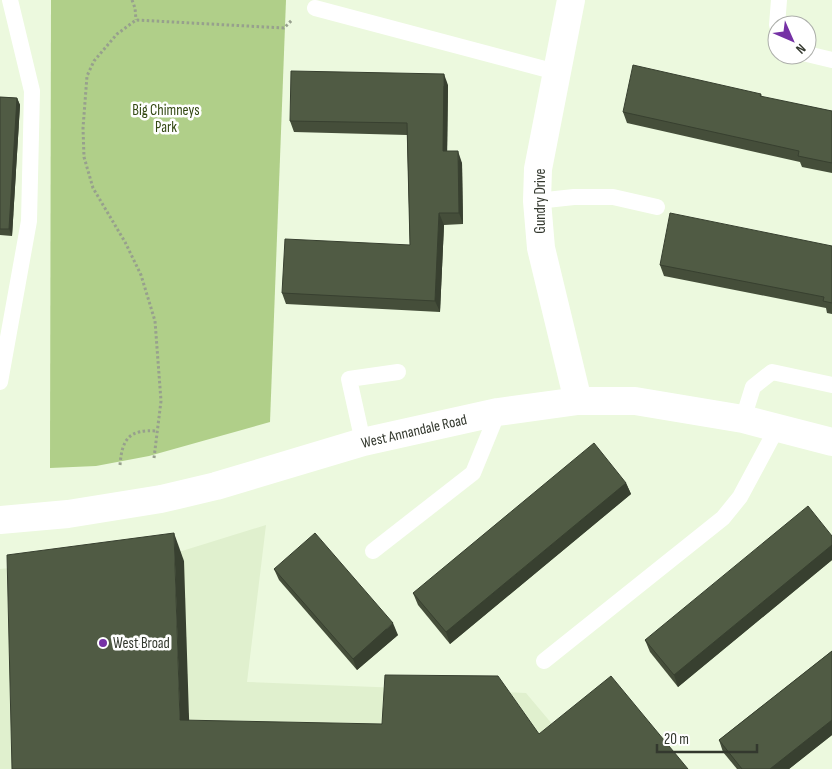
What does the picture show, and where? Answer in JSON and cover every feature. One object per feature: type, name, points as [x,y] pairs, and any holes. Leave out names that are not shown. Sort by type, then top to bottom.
[{"type":"street","name":"Gundry Drive","points":[[571,0],[538,169],[537,201],[541,248],[578,401]]},
{"type":"street","name":"West Annandale Road","points":[[0,520],[68,514],[161,499],[216,486],[363,442],[498,412],[578,401],[635,400],[744,419],[832,442]]},
{"type":"lane","points":[[0,382],[29,221],[32,91],[10,0]]},
{"type":"lane","points":[[778,15],[779,0]]},
{"type":"lane","points":[[315,8],[556,72]]},
{"type":"lane","points":[[817,56],[832,60]]},
{"type":"lane","points":[[537,201],[574,197],[613,197],[657,207]]},
{"type":"lane","points":[[363,442],[349,379],[398,372]]},
{"type":"lane","points":[[744,419],[753,387],[772,372],[832,385]]},
{"type":"lane","points":[[373,551],[473,473],[498,412]]},
{"type":"lane","points":[[544,661],[723,518],[740,497],[777,428]]},
{"type":"path","points":[[132,0],[136,20]]},
{"type":"path","points":[[154,458],[161,401],[155,321],[141,275],[125,242],[93,188],[84,157],[83,138],[87,76],[94,60],[117,34],[136,20],[284,28],[291,22],[294,12]]},
{"type":"path","points":[[120,465],[123,443],[130,435],[144,430],[157,432]]},
{"type":"shaded area","points":[[266,525],[247,682],[526,693],[590,769],[0,769],[0,569],[182,551]]},
{"type":"green space","name":"Big Chimneys Park","points":[[51,0],[286,0],[270,422],[149,456],[96,466],[50,468]]},
{"type":"building","points":[[633,65],[761,94],[760,96],[832,111],[832,163],[798,156],[799,151],[623,112]]},
{"type":"building","points":[[291,71],[444,74],[443,151],[458,151],[459,213],[439,213],[435,301],[282,293],[285,239],[410,245],[407,123],[290,121]]},
{"type":"building","points":[[0,97],[17,98],[9,229],[0,229]]},
{"type":"building","points":[[670,213],[832,246],[832,303],[823,301],[824,297],[660,265]]},
{"type":"building","points":[[594,443],[626,483],[446,632],[413,593]]},
{"type":"building","points":[[808,506],[832,536],[832,545],[674,675],[645,640]]},
{"type":"building","name":"West Broad","points":[[174,533],[180,720],[382,724],[385,675],[498,676],[539,734],[611,676],[688,769],[12,769],[7,555]]},
{"type":"building","points":[[315,533],[393,623],[353,659],[274,569]]},
{"type":"building","points":[[832,651],[832,720],[770,769],[742,769],[719,740]]},
{"type":"place","name":"West Broad","points":[[103,643]]}]
